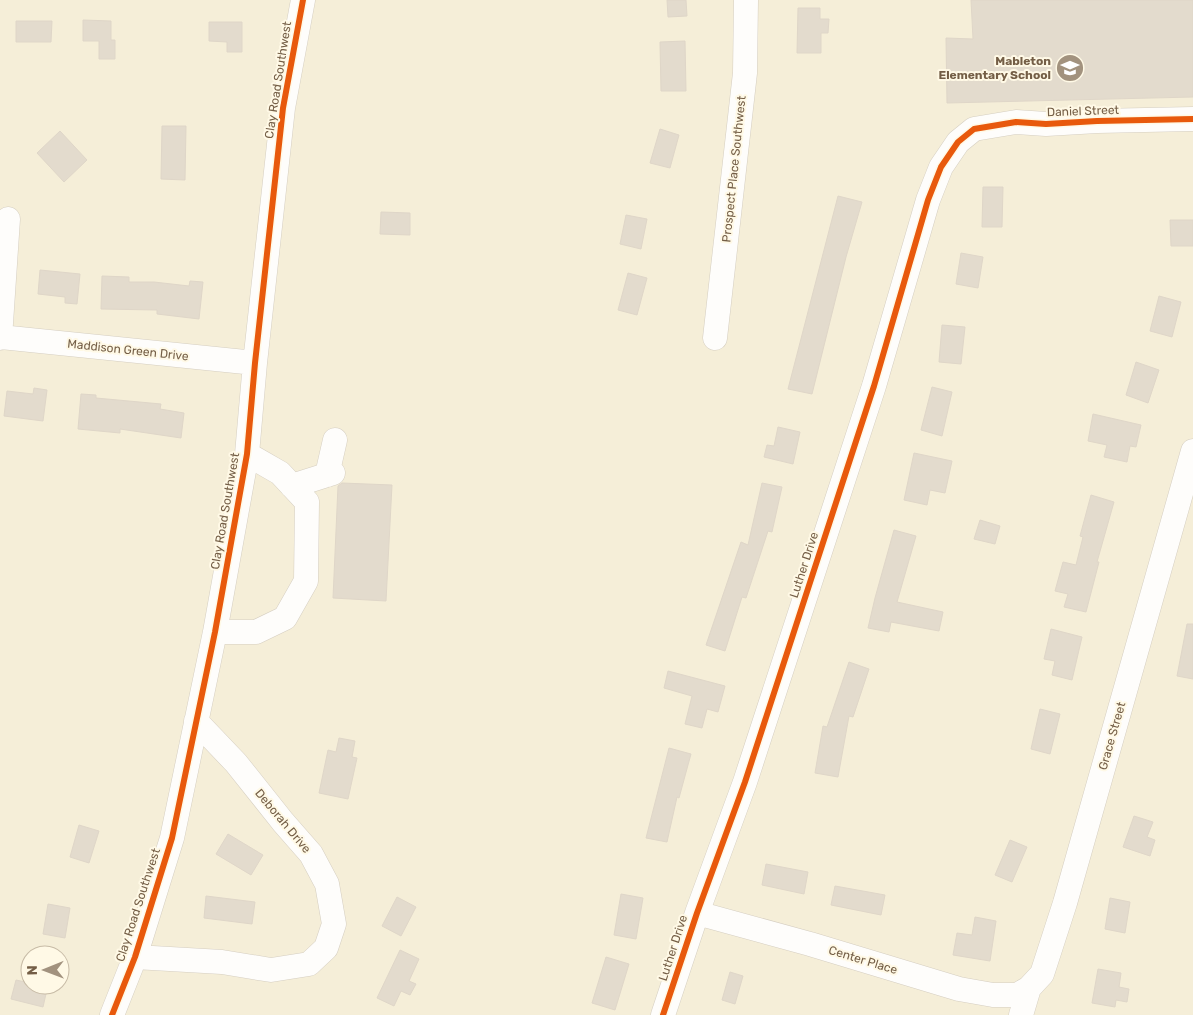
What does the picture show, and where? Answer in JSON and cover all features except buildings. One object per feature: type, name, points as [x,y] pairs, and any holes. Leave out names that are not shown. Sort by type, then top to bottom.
[{"type":"street","name":"Clay Road Southwest","points":[[112,1015],[135,957],[172,838],[215,632],[247,454],[255,363],[284,108],[303,0]]},
{"type":"street","name":"Prospect Place Southwest","points":[[715,338],[745,73],[746,0]]},
{"type":"street","name":"Daniel Street","points":[[974,129],[1016,122],[1046,124],[1193,119]]},
{"type":"street","name":"Luther Drive","points":[[663,1015],[697,913],[745,782],[868,405],[928,200],[941,167],[958,142],[974,129]]},
{"type":"street","points":[[0,338],[8,219]]},
{"type":"street","name":"Maddison Green Drive","points":[[0,338],[255,363]]},
{"type":"street","points":[[292,486],[330,474],[334,440]]},
{"type":"street","name":"Grace Street","points":[[1021,1015],[1029,988],[1042,974],[1065,903],[1193,451]]},
{"type":"street","points":[[215,632],[256,632],[285,618],[306,581],[307,502],[280,472],[247,454]]},
{"type":"street","name":"Deborah Drive","points":[[135,957],[222,962],[271,970],[308,964],[326,948],[334,924],[327,884],[311,854],[236,763],[196,721]]},
{"type":"street","name":"Center Place","points":[[697,913],[810,944],[960,989],[993,995],[1016,995],[1029,988]]},
{"type":"shaded area","points":[[0,0],[1193,0],[1193,1015],[0,1015]]},
{"type":"cycle path","points":[[112,1015],[135,957],[172,838],[215,632],[247,454],[283,108],[303,0]]},
{"type":"cycle path","points":[[663,1015],[697,913],[745,782],[874,386],[928,200],[941,167],[958,142],[974,129],[1016,122],[1046,124],[1193,119]]},
{"type":"place","name":"Mableton Elementary School","points":[[1070,68]]}]
